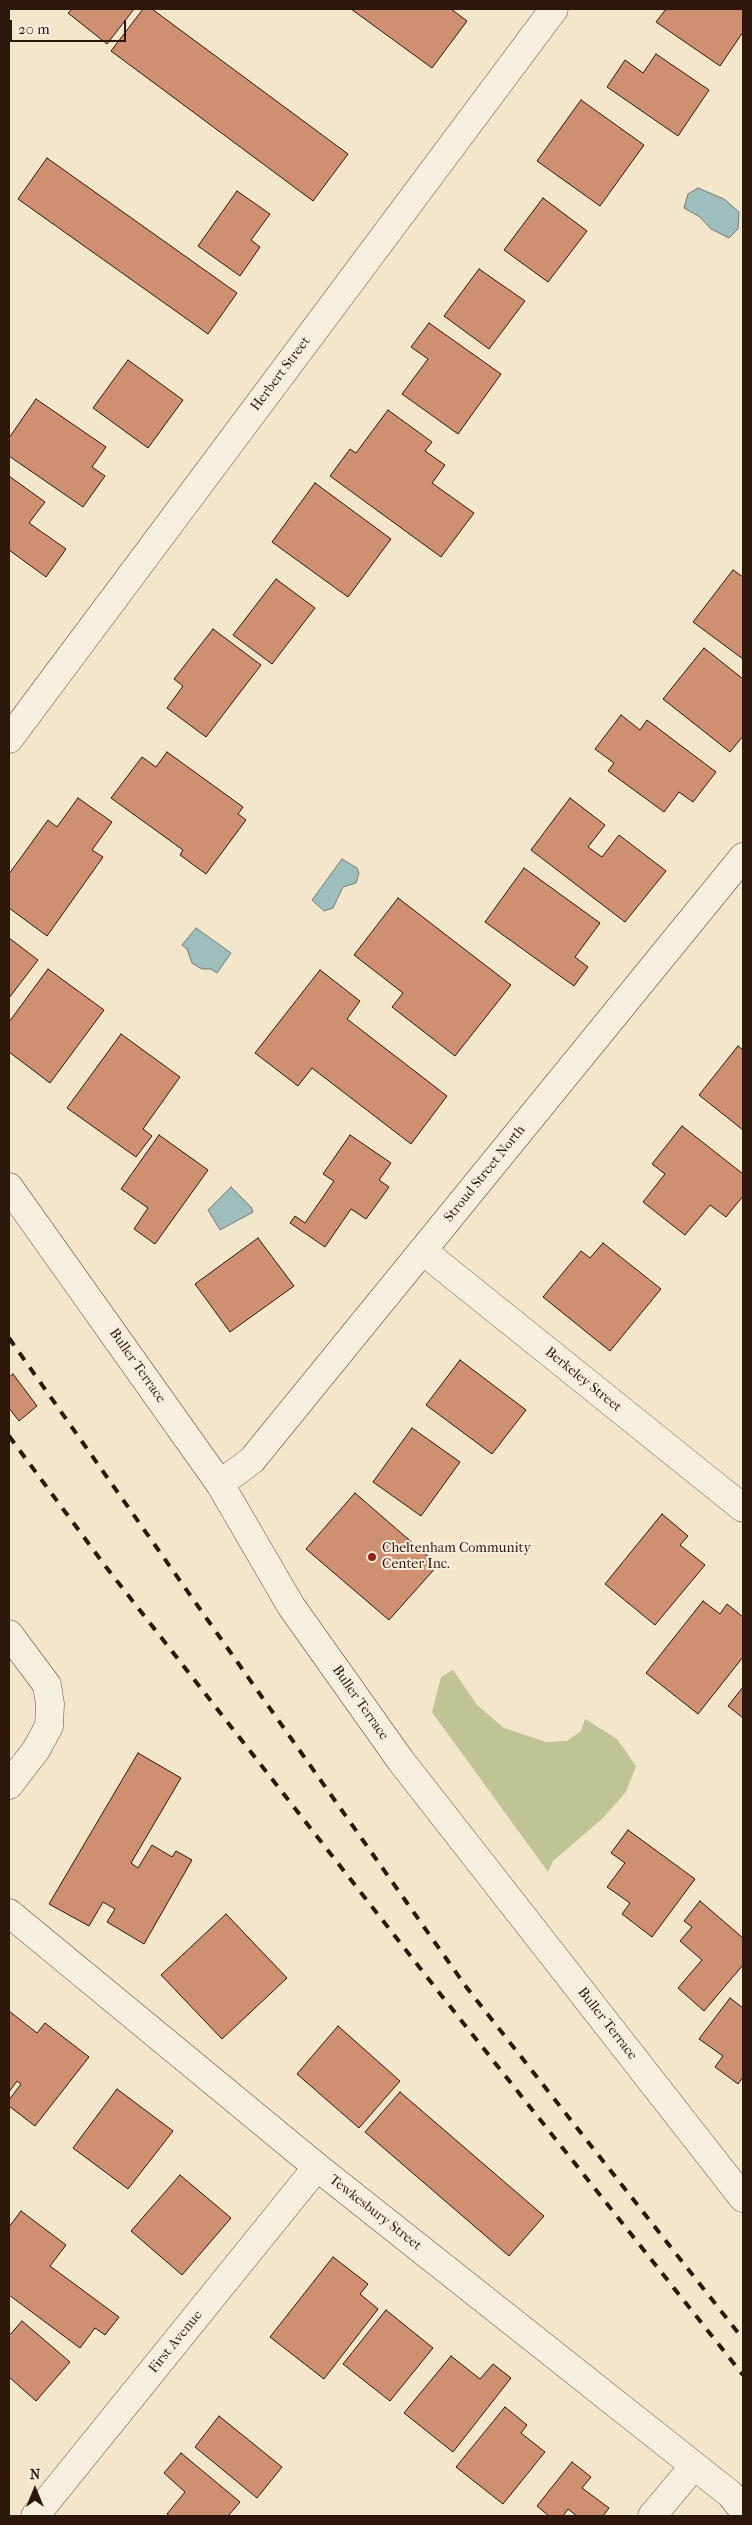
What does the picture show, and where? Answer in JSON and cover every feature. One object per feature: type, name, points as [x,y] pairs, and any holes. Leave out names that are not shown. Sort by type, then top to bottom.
[{"type":"street","name":"Herbert Street","points":[[9,739],[554,9]]},
{"type":"street","name":"Stroud Street North","points":[[220,1484],[252,1460],[743,857]]},
{"type":"street","name":"Buller Terrace","points":[[9,1186],[220,1484],[292,1606],[401,1761],[743,2198]]},
{"type":"street","name":"Berkeley Street","points":[[423,1251],[743,1508]]},
{"type":"street","points":[[9,1634],[47,1685],[50,1704],[49,1726],[36,1750],[9,1785]]},
{"type":"street","name":"Tewkesbury Street","points":[[9,1913],[317,2167],[730,2494],[743,2510]]},
{"type":"street","name":"First Avenue","points":[[35,2516],[317,2167]]},
{"type":"street","points":[[652,2516],[694,2466]]},
{"type":"green space","points":[[453,1670],[477,1705],[504,1728],[546,1742],[567,1741],[581,1731],[585,1719],[617,1739],[636,1766],[626,1792],[603,1818],[553,1861],[548,1872],[432,1712],[441,1677]]},
{"type":"water","points":[[698,188],[724,199],[739,212],[738,229],[729,238],[711,229],[700,217],[684,208],[688,194]]},
{"type":"water","points":[[342,859],[357,868],[359,873],[356,883],[343,887],[333,908],[324,911],[312,900]]},
{"type":"water","points":[[196,928],[231,953],[217,973],[211,969],[202,969],[192,963],[187,949],[182,945]]},
{"type":"water","points":[[231,1187],[251,1207],[253,1212],[220,1230],[208,1210]]},
{"type":"building","points":[[72,9],[134,9],[107,44],[68,13]]},
{"type":"building","points":[[143,9],[152,9],[348,154],[313,201],[111,51]]},
{"type":"building","points":[[351,9],[451,9],[467,21],[432,68]]},
{"type":"building","points":[[666,9],[743,9],[743,32],[720,66],[656,22]]},
{"type":"building","points":[[656,54],[709,90],[678,136],[607,87],[625,60],[643,73]]},
{"type":"building","points":[[581,100],[644,145],[600,206],[537,161]]},
{"type":"building","points":[[47,158],[237,293],[208,334],[18,199]]},
{"type":"building","points":[[237,191],[270,214],[251,240],[260,247],[240,276],[198,246]]},
{"type":"building","points":[[543,198],[587,231],[548,282],[504,250]]},
{"type":"building","points":[[479,269],[525,301],[489,349],[444,316]]},
{"type":"building","points":[[429,323],[501,374],[458,434],[402,394],[428,359],[411,347]]},
{"type":"building","points":[[128,360],[183,400],[148,448],[93,408]]},
{"type":"building","points":[[36,399],[106,447],[92,467],[105,476],[83,507],[9,456],[9,438]]},
{"type":"building","points":[[388,410],[432,442],[425,451],[445,465],[432,483],[474,513],[441,557],[330,476],[350,449],[356,453]]},
{"type":"building","points":[[9,476],[45,502],[29,523],[66,549],[46,577],[9,550]]},
{"type":"building","points":[[315,483],[391,539],[348,597],[272,542]]},
{"type":"building","points":[[733,570],[743,577],[743,659],[693,622]]},
{"type":"building","points":[[276,579],[315,608],[272,664],[233,635]]},
{"type":"building","points":[[213,629],[261,665],[206,737],[167,708],[183,686],[174,679]]},
{"type":"building","points":[[704,648],[743,679],[743,736],[730,752],[663,699]]},
{"type":"building","points":[[621,715],[640,730],[647,720],[716,772],[693,802],[679,792],[664,812],[608,771],[614,763],[595,749]]},
{"type":"building","points":[[167,752],[243,807],[238,814],[246,820],[206,874],[180,855],[183,850],[111,798],[142,757],[156,767]]},
{"type":"building","points":[[78,798],[112,822],[92,850],[103,857],[47,936],[9,908],[9,874],[48,820],[57,827]]},
{"type":"building","points":[[570,798],[605,825],[588,847],[602,857],[619,835],[666,871],[625,922],[531,850]]},
{"type":"building","points":[[524,868],[600,923],[575,957],[588,967],[574,986],[485,922]]},
{"type":"building","points":[[398,898],[511,985],[455,1056],[392,1007],[403,993],[354,955]]},
{"type":"building","points":[[9,938],[38,960],[9,998]]},
{"type":"building","points":[[48,969],[104,1010],[50,1083],[9,1052],[9,1022]]},
{"type":"building","points":[[320,970],[360,1001],[347,1019],[447,1096],[411,1144],[312,1068],[298,1086],[255,1053]]},
{"type":"building","points":[[121,1034],[180,1077],[143,1129],[152,1136],[136,1157],[67,1108]]},
{"type":"building","points":[[738,1046],[743,1050],[743,1130],[699,1095]]},
{"type":"building","points":[[682,1126],[743,1174],[743,1196],[726,1217],[710,1205],[685,1235],[643,1202],[665,1174],[652,1164]]},
{"type":"building","points":[[159,1135],[208,1170],[155,1244],[134,1229],[148,1208],[121,1189]]},
{"type":"building","points":[[350,1135],[391,1163],[379,1180],[389,1187],[366,1219],[351,1209],[325,1247],[290,1223],[295,1216],[305,1223],[334,1181],[323,1174]]},
{"type":"building","points":[[258,1238],[294,1286],[230,1332],[195,1284]]},
{"type":"building","points":[[603,1243],[661,1289],[610,1351],[543,1297],[581,1251],[590,1258]]},
{"type":"building","points":[[460,1360],[526,1410],[492,1454],[426,1405]]},
{"type":"building","points":[[13,1374],[37,1406],[19,1421],[9,1408],[9,1377]]},
{"type":"building","points":[[412,1428],[460,1462],[421,1516],[373,1482]]},
{"type":"building","name":"Cheltenham Community Center Inc.","points":[[355,1493],[438,1565],[389,1620],[306,1549]]},
{"type":"building","points":[[662,1514],[688,1536],[680,1545],[705,1565],[655,1625],[605,1584]]},
{"type":"building","points":[[703,1601],[720,1614],[727,1604],[743,1617],[743,1657],[698,1714],[646,1673]]},
{"type":"building","points":[[743,1687],[743,1718],[728,1706]]},
{"type":"building","points":[[138,1753],[181,1778],[131,1863],[138,1868],[152,1845],[172,1857],[176,1851],[192,1860],[144,1944],[107,1922],[115,1909],[103,1902],[89,1926],[49,1904]]},
{"type":"building","points":[[628,1830],[695,1879],[652,1937],[622,1914],[630,1903],[607,1887],[625,1863],[611,1853]]},
{"type":"building","points":[[700,1901],[743,1938],[743,1965],[704,2011],[678,1988],[702,1960],[680,1941],[692,1927],[684,1921]]},
{"type":"building","points":[[226,1914],[287,1978],[222,2039],[161,1975]]},
{"type":"building","points":[[730,1998],[743,2008],[743,2077],[738,2084],[715,2067],[723,2056],[699,2039]]},
{"type":"building","points":[[9,2011],[37,2033],[45,2023],[89,2057],[35,2126],[9,2106],[9,2100],[21,2084],[17,2081],[9,2092]]},
{"type":"building","points":[[338,2026],[400,2081],[359,2128],[297,2074]]},
{"type":"building","points":[[117,2089],[173,2131],[128,2189],[73,2148]]},
{"type":"building","points":[[400,2092],[544,2216],[509,2256],[365,2132]]},
{"type":"building","points":[[180,2175],[231,2218],[182,2275],[131,2231]]},
{"type":"building","points":[[21,2211],[66,2245],[50,2266],[119,2317],[105,2335],[95,2328],[80,2348],[9,2295],[9,2227]]},
{"type":"building","points":[[333,2257],[368,2284],[360,2294],[378,2309],[324,2379],[270,2337]]},
{"type":"building","points":[[386,2310],[433,2348],[390,2401],[343,2364]]},
{"type":"building","points":[[22,2321],[70,2362],[36,2401],[9,2377],[9,2336]]},
{"type":"building","points":[[451,2356],[480,2379],[493,2364],[511,2378],[453,2452],[404,2413]]},
{"type":"building","points":[[505,2407],[527,2425],[521,2433],[545,2452],[503,2504],[456,2467]]},
{"type":"building","points":[[219,2416],[282,2467],[257,2498],[195,2447]]},
{"type":"building","points":[[181,2453],[240,2502],[228,2516],[170,2516],[167,2514],[185,2492],[164,2473]]},
{"type":"building","points":[[572,2462],[591,2477],[582,2488],[609,2508],[603,2516],[577,2516],[568,2509],[563,2516],[549,2516],[537,2506]]},
{"type":"railway","points":[[9,1338],[467,1988],[743,2339]]},
{"type":"railway","points":[[9,1436],[106,1567],[445,2000],[743,2375]]},
{"type":"place","name":"Cheltenham Community Center Inc.","points":[[372,1557]]}]
